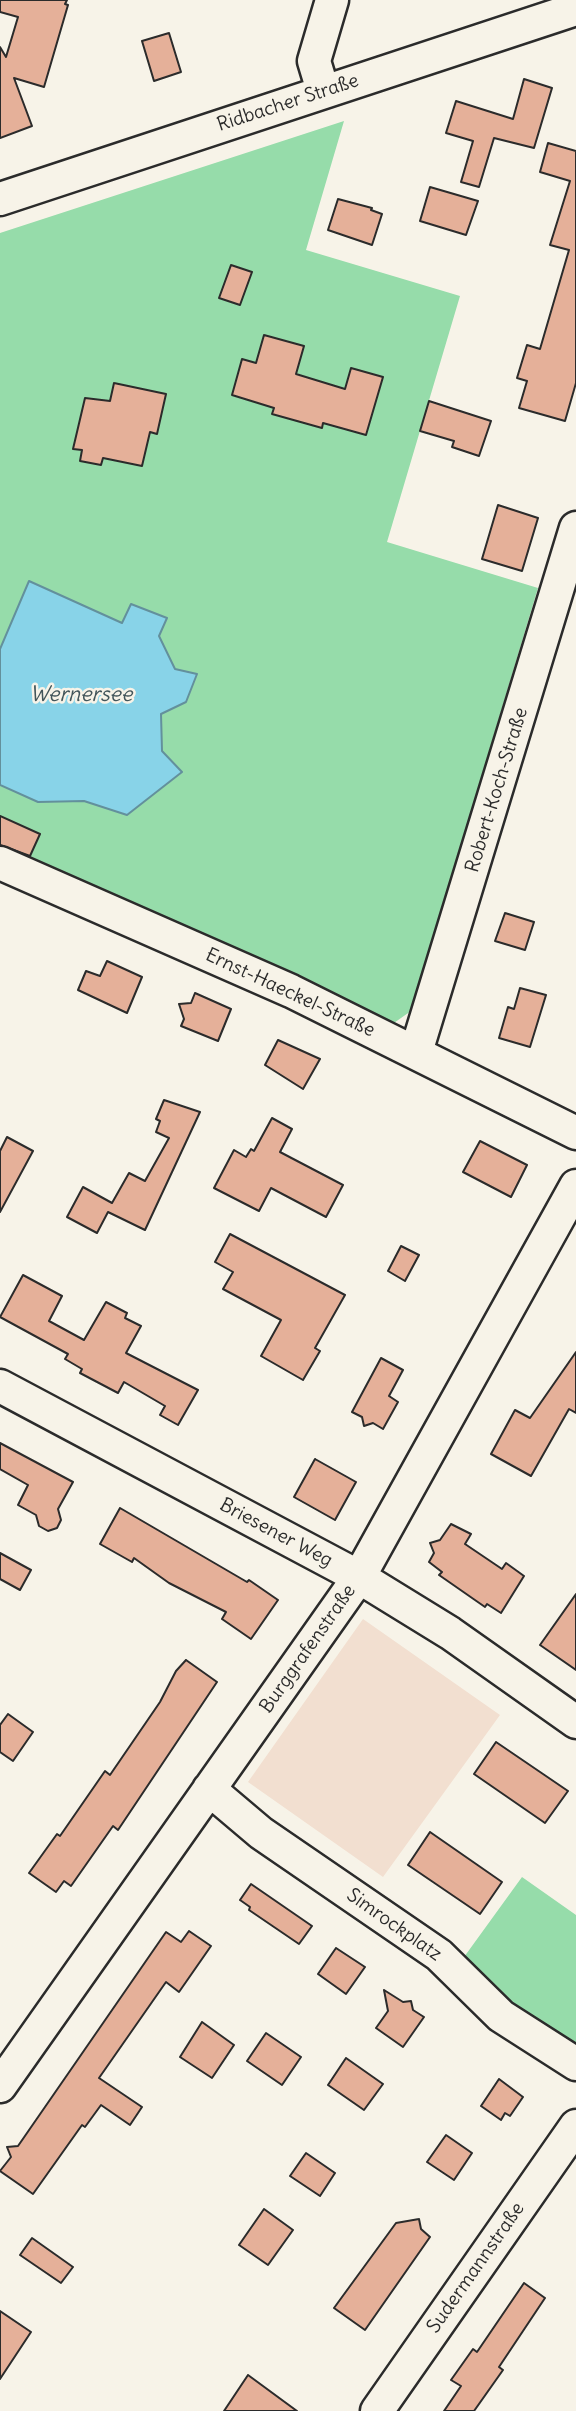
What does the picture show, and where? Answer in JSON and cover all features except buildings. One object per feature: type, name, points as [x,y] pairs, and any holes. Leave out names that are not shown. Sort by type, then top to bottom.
[{"type":"street","points":[[323,91],[314,61],[332,0]]},
{"type":"street","name":"Ridbacher Straße","points":[[0,199],[576,9]]},
{"type":"street","name":"Robert-Koch-Straße","points":[[416,1052],[576,528]]},
{"type":"street","name":"Ernst-Haeckel-Straße","points":[[0,863],[291,991],[576,1133]]},
{"type":"street","name":"Burggrafenstraße","points":[[0,2086],[359,1577],[576,1186]]},
{"type":"street","name":"Briesener Weg","points":[[0,1386],[359,1577],[450,1633],[576,1722]]},
{"type":"street","name":"Simrockplatz","points":[[209,1789],[261,1833],[439,1955],[501,2016],[576,2064]]},
{"type":"street","name":"Sudermannstraße","points":[[377,2411],[576,2126]]},
{"type":"shaded area","points":[[363,1619],[500,1715],[383,1877],[248,1782]]},
{"type":"green space","points":[[344,121],[306,250],[460,296],[387,542],[538,588],[411,1011],[391,1025],[270,964],[0,850],[0,785],[38,802],[84,801],[127,815],[181,771],[162,751],[161,714],[186,702],[196,674],[175,670],[159,636],[167,619],[122,623],[30,581],[0,649],[0,233]]},
{"type":"green space","points":[[522,1877],[576,1915],[576,2055],[459,1964]]},
{"type":"water","name":"Wernersee","points":[[29,581],[122,623],[131,604],[167,618],[159,636],[175,669],[197,674],[186,702],[161,714],[162,751],[182,772],[127,815],[84,801],[38,802],[0,785],[0,649]]}]
